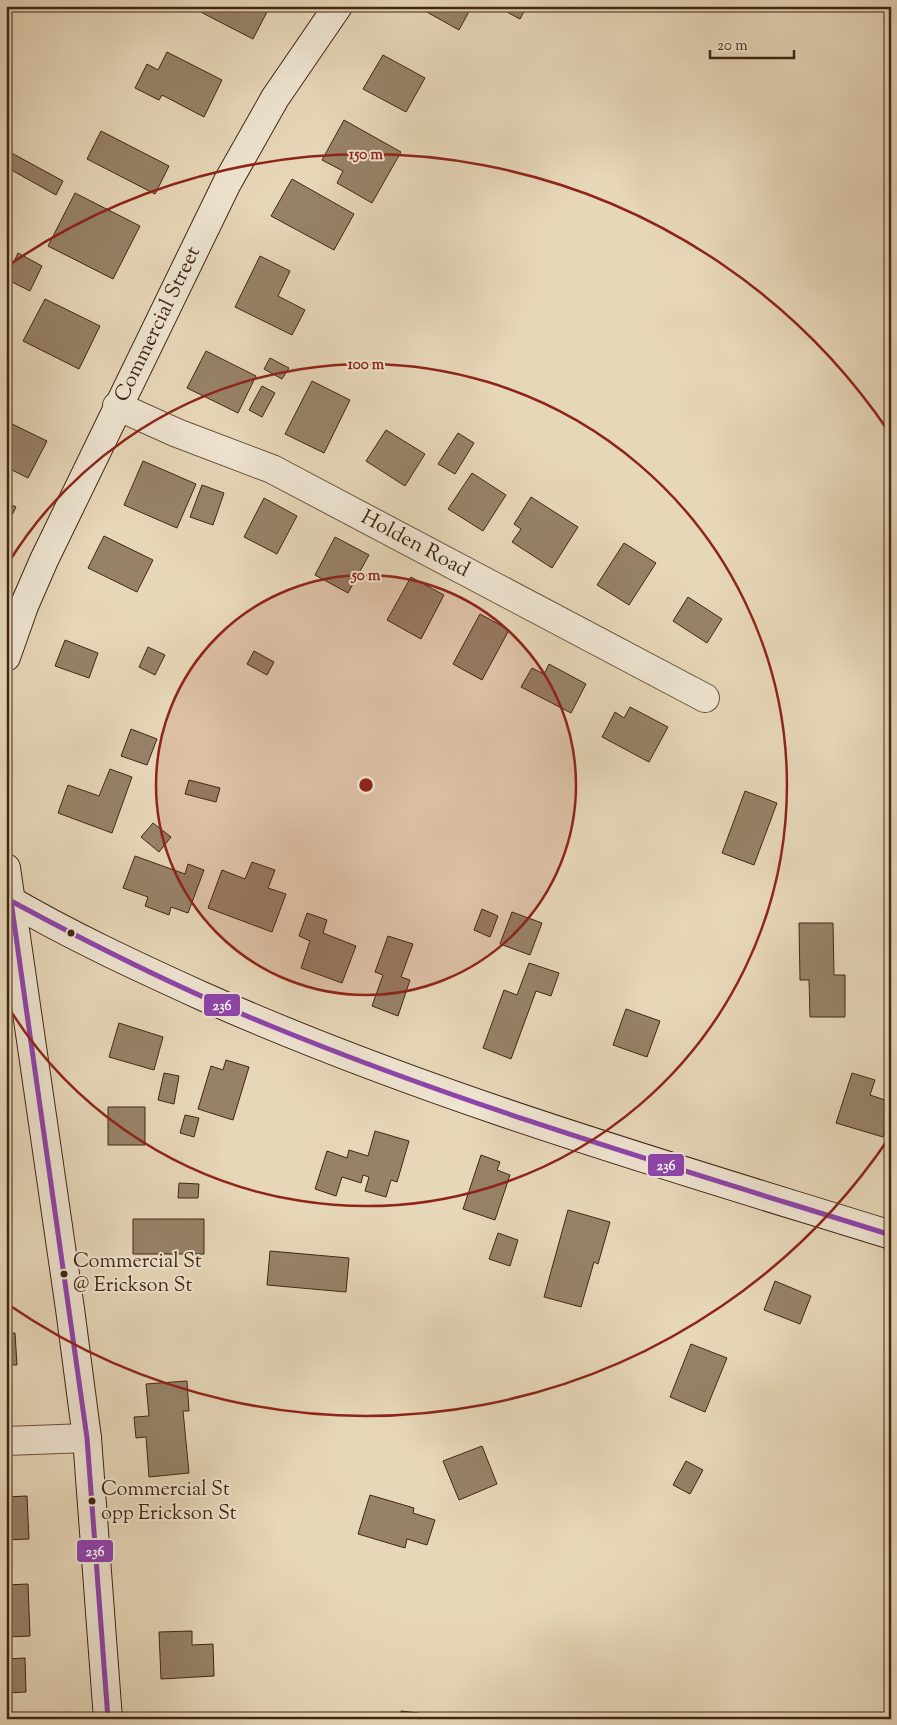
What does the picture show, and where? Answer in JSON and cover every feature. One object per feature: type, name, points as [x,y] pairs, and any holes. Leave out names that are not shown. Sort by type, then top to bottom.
[{"type":"main road","name":"Commercial Street","points":[[6,657],[21,612],[44,560],[212,211],[243,153],[276,98],[338,6]]},
{"type":"main road","name":"Holden Road","points":[[117,406],[160,426],[272,469],[705,698]]},
{"type":"main road","points":[[6,868],[8,899],[70,1309],[87,1438],[108,1719]]},
{"type":"main road","points":[[8,899],[137,966],[239,1013],[341,1054],[517,1117],[891,1235]]},
{"type":"main road","points":[[6,1441],[87,1438]]},
{"type":"building","points":[[189,6],[270,6],[253,39]]},
{"type":"building","points":[[416,6],[472,6],[459,30]]},
{"type":"building","points":[[496,6],[527,6],[520,19]]},
{"type":"building","points":[[167,52],[222,80],[204,117],[162,95],[159,100],[135,88],[147,64],[158,70]]},
{"type":"building","points":[[383,55],[425,78],[406,112],[363,89]]},
{"type":"building","points":[[344,120],[401,152],[372,203],[337,183],[343,171],[322,160]]},
{"type":"building","points":[[101,131],[169,166],[155,194],[87,159]]},
{"type":"building","points":[[6,150],[63,181],[56,195],[6,167]]},
{"type":"building","points":[[292,179],[354,214],[334,250],[271,216]]},
{"type":"building","points":[[75,193],[140,226],[113,279],[48,246]]},
{"type":"building","points":[[18,253],[42,266],[30,291],[6,279]]},
{"type":"building","points":[[260,256],[290,271],[278,296],[305,310],[292,335],[235,307]]},
{"type":"building","points":[[45,299],[100,326],[79,369],[23,341]]},
{"type":"building","points":[[206,351],[256,376],[238,413],[187,388]]},
{"type":"building","points":[[270,358],[289,368],[282,379],[264,369]]},
{"type":"building","points":[[312,381],[350,400],[324,453],[285,434]]},
{"type":"building","points":[[262,386],[275,393],[262,417],[249,410]]},
{"type":"building","points":[[6,421],[47,441],[28,478],[6,467]]},
{"type":"building","points":[[386,430],[425,454],[405,486],[366,461]]},
{"type":"building","points":[[458,433],[474,443],[455,474],[438,464]]},
{"type":"building","points":[[143,461],[196,484],[177,528],[124,505]]},
{"type":"building","points":[[472,473],[506,495],[483,531],[448,509]]},
{"type":"building","points":[[202,485],[224,493],[213,525],[190,517]]},
{"type":"building","points":[[531,497],[578,527],[552,568],[512,542],[521,529],[514,524]]},
{"type":"building","points":[[264,498],[297,516],[277,554],[244,537]]},
{"type":"building","points":[[6,502],[16,507],[6,527]]},
{"type":"building","points":[[104,536],[153,560],[137,592],[88,568]]},
{"type":"building","points":[[335,537],[369,555],[348,593],[315,575]]},
{"type":"building","points":[[624,543],[656,563],[629,605],[597,585]]},
{"type":"building","points":[[411,577],[444,595],[421,639],[387,620]]},
{"type":"building","points":[[688,597],[722,619],[707,643],[673,621]]},
{"type":"building","points":[[480,614],[509,630],[482,680],[453,664]]},
{"type":"building","points":[[65,640],[98,653],[89,678],[55,666]]},
{"type":"building","points":[[148,647],[165,655],[155,675],[139,667]]},
{"type":"building","points":[[254,651],[274,662],[267,675],[247,664]]},
{"type":"building","points":[[549,664],[586,684],[571,713],[521,687],[532,668],[544,674]]},
{"type":"building","points":[[630,707],[668,727],[649,762],[602,737],[615,712],[624,718]]},
{"type":"building","points":[[131,729],[157,739],[147,765],[121,756]]},
{"type":"building","points":[[110,769],[132,777],[112,833],[58,813],[68,785],[99,796]]},
{"type":"building","points":[[189,780],[220,788],[216,802],[185,794]]},
{"type":"building","points":[[745,791],[777,803],[754,865],[722,853]]},
{"type":"building","points":[[153,823],[171,837],[159,852],[141,837]]},
{"type":"building","points":[[135,856],[185,874],[188,864],[204,870],[188,913],[171,907],[169,915],[145,906],[148,897],[123,888]]},
{"type":"building","points":[[252,862],[275,870],[268,888],[286,894],[272,932],[208,908],[222,870],[245,879]]},
{"type":"building","points":[[482,909],[498,916],[490,937],[474,930]]},
{"type":"building","points":[[512,912],[542,923],[530,955],[500,944]]},
{"type":"building","points":[[307,913],[327,920],[323,933],[356,946],[342,983],[301,968],[310,941],[299,936]]},
{"type":"building","points":[[799,923],[833,923],[834,975],[845,975],[845,1017],[810,1017],[809,980],[800,980]]},
{"type":"building","points":[[388,936],[413,944],[401,977],[410,980],[398,1016],[372,1006],[383,975],[375,972]]},
{"type":"building","points":[[529,963],[559,973],[551,996],[536,991],[511,1059],[483,1048],[504,990],[517,995]]},
{"type":"building","points":[[626,1009],[660,1021],[647,1057],[613,1045]]},
{"type":"building","points":[[119,1023],[163,1037],[154,1070],[109,1057]]},
{"type":"building","points":[[226,1060],[249,1067],[233,1120],[198,1109],[211,1066],[223,1070]]},
{"type":"building","points":[[164,1073],[179,1076],[174,1104],[158,1100]]},
{"type":"building","points":[[852,1073],[875,1080],[870,1095],[891,1102],[891,1112],[883,1137],[836,1123]]},
{"type":"building","points":[[108,1107],[145,1107],[145,1145],[108,1145]]},
{"type":"building","points":[[185,1115],[199,1118],[194,1137],[180,1133]]},
{"type":"building","points":[[375,1131],[409,1141],[397,1182],[391,1180],[386,1197],[365,1191],[369,1177],[363,1175],[361,1183],[342,1177],[336,1196],[315,1189],[327,1151],[347,1158],[349,1150],[368,1156]]},
{"type":"building","points":[[481,1155],[500,1162],[497,1170],[510,1175],[495,1220],[463,1209]]},
{"type":"building","points":[[179,1183],[199,1184],[198,1198],[178,1198]]},
{"type":"building","points":[[568,1210],[610,1222],[598,1264],[594,1262],[581,1307],[544,1297]]},
{"type":"building","points":[[133,1219],[204,1219],[204,1254],[133,1254]]},
{"type":"building","points":[[498,1233],[518,1240],[510,1266],[489,1259]]},
{"type":"building","points":[[270,1251],[349,1258],[346,1292],[267,1285]]},
{"type":"building","points":[[775,1281],[811,1296],[800,1324],[764,1310]]},
{"type":"building","points":[[15,1333],[17,1365],[6,1365],[6,1334]]},
{"type":"building","points":[[691,1344],[727,1358],[705,1412],[670,1397]]},
{"type":"building","points":[[187,1381],[189,1411],[183,1411],[189,1473],[149,1477],[146,1437],[136,1438],[134,1417],[149,1416],[146,1384]]},
{"type":"building","points":[[482,1446],[497,1484],[459,1500],[443,1461]]},
{"type":"building","points":[[686,1461],[703,1470],[690,1494],[673,1485]]},
{"type":"building","points":[[370,1495],[414,1508],[413,1513],[435,1520],[427,1545],[407,1539],[405,1548],[358,1534]]},
{"type":"building","points":[[27,1496],[29,1539],[6,1540],[6,1497]]},
{"type":"building","points":[[28,1584],[30,1636],[6,1637],[6,1585]]},
{"type":"building","points":[[192,1631],[192,1645],[213,1644],[214,1676],[161,1679],[159,1632]]},
{"type":"building","points":[[25,1658],[26,1692],[6,1693],[6,1659]]},
{"type":"building","points":[[401,1711],[419,1713],[418,1719],[400,1719]]},
{"type":"transit line","name":"236","points":[[11,901],[172,983],[271,1026],[347,1056],[424,1085],[579,1137],[891,1235]]},
{"type":"transit line","name":"236","points":[[11,901],[87,1438],[108,1719]]},
{"type":"place","name":"Commercial St @ Erickson St","points":[[64,1274]]},
{"type":"place","name":"Commercial St opp Erickson St","points":[[92,1501]]}]
